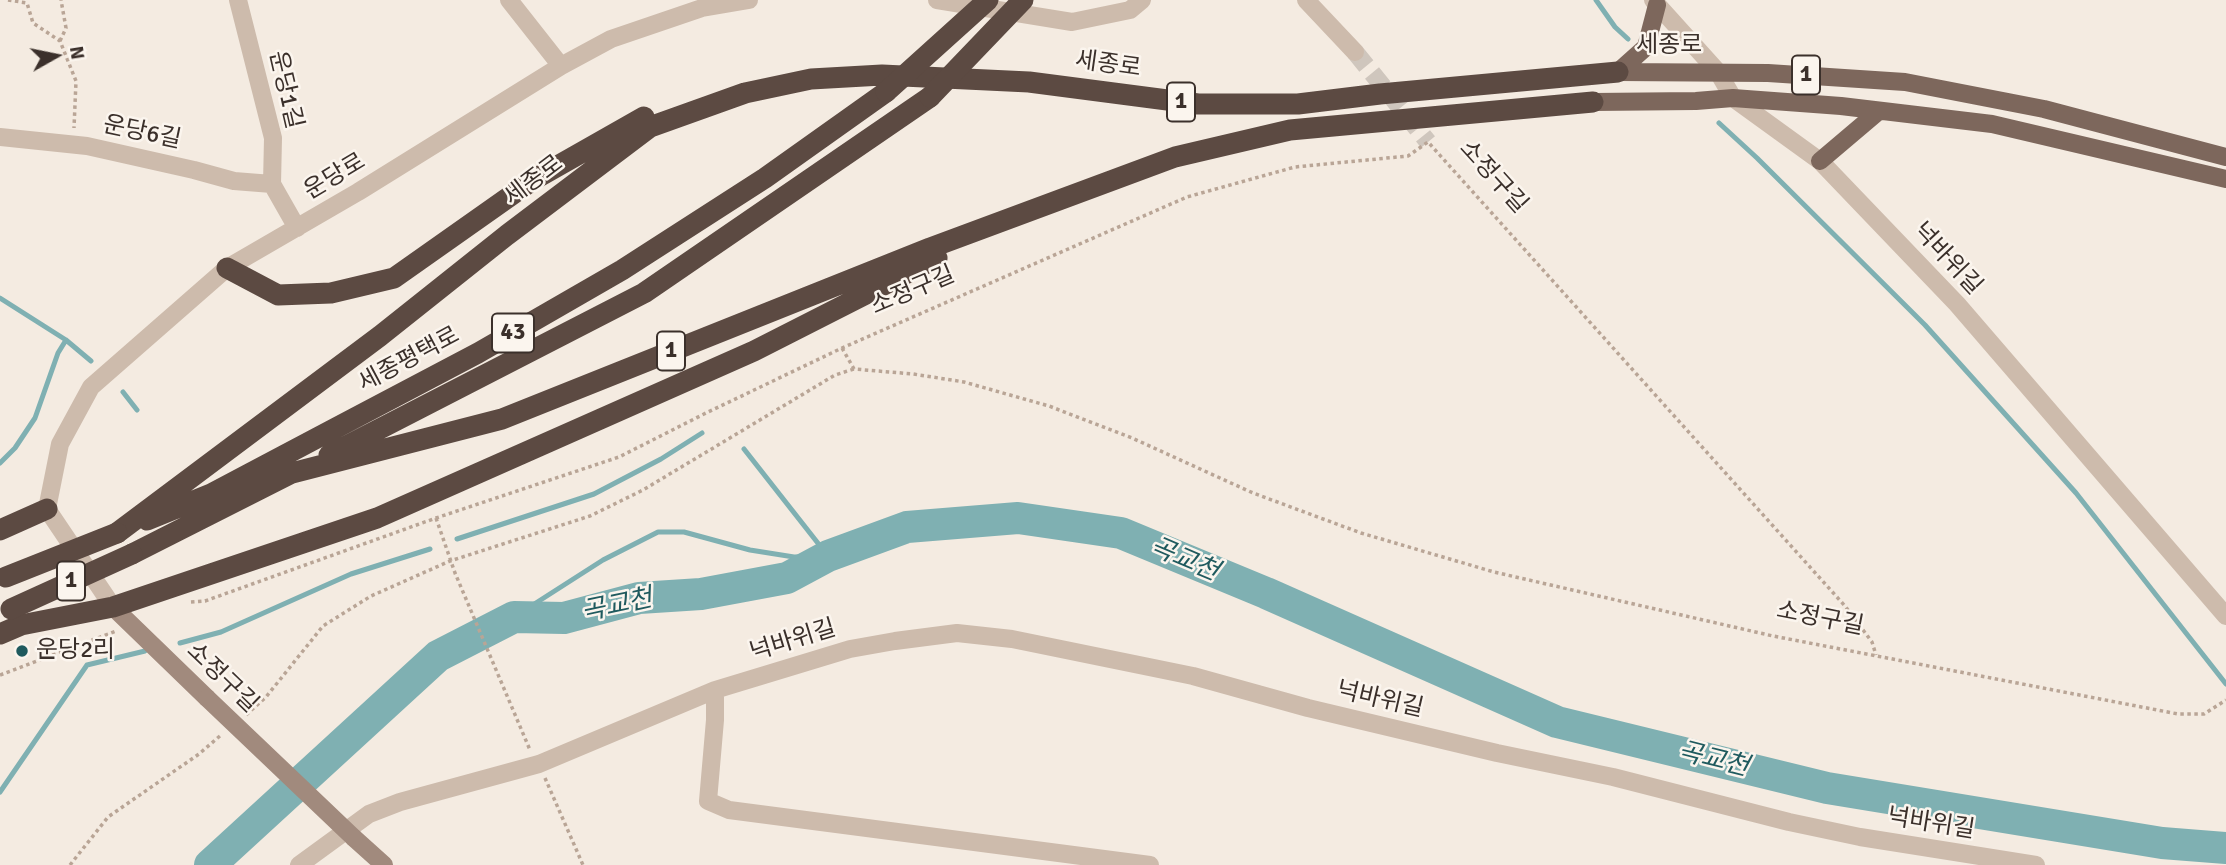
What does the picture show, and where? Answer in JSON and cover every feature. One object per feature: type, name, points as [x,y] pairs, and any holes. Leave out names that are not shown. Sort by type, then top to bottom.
[{"type":"highway","name":"세종평택로","points":[[117,533],[211,494],[502,339],[622,270],[765,178],[886,92],[988,0]]},
{"type":"highway","name":"세종평택로","points":[[292,473],[644,293],[930,97],[1023,0]]},
{"type":"highway","name":"세종로","points":[[117,533],[380,336],[507,235],[650,127],[745,93],[811,79],[883,75],[1029,82],[1198,104],[1298,104],[1618,72]]},
{"type":"highway","points":[[227,268],[278,295],[331,293],[394,278],[533,180],[649,114],[745,93]]},
{"type":"highway","name":"1","points":[[5,611],[132,554],[292,473],[502,419],[1041,206],[1175,157],[1290,130],[1592,103]]},
{"type":"highway","points":[[0,634],[21,625],[113,607],[377,518],[754,351],[1041,206]]},
{"type":"highway","points":[[0,530],[47,509]]},
{"type":"highway","name":"1","points":[[3,578],[117,533]]},
{"type":"main road","points":[[1618,72],[1646,47],[1655,2]]},
{"type":"main road","name":"세종로","points":[[1618,72],[1768,73],[1905,82],[2043,109],[2226,157]]},
{"type":"main road","name":"1","points":[[1592,103],[1733,98],[1992,124],[2226,179]]},
{"type":"main road","points":[[1820,161],[1879,111]]},
{"type":"street","name":"운당1길","points":[[238,0],[273,138],[272,184]]},
{"type":"street","name":"운당로","points":[[47,509],[60,444],[91,387],[227,268],[358,192],[561,66],[611,39],[702,8],[749,0]]},
{"type":"street","points":[[937,0],[1072,22],[1130,10],[1142,0]]},
{"type":"street","points":[[1306,0],[1355,52]]},
{"type":"street","points":[[1655,2],[1718,72],[1733,98]]},
{"type":"street","points":[[513,4],[561,66]]},
{"type":"street","name":"넉바위길","points":[[1733,98],[1820,161],[1957,304],[2226,615]]},
{"type":"street","name":"운당6길","points":[[0,137],[74,145],[194,170],[233,181],[272,184]]},
{"type":"street","points":[[272,184],[297,228]]},
{"type":"street","name":"소정구길","points":[[47,509],[113,607],[384,865]]},
{"type":"street","name":"넉바위길","points":[[299,865],[369,814],[536,759],[715,690],[850,649],[957,633],[1012,639],[1193,676],[1308,708],[1497,753],[1613,777],[1789,822],[1860,837],[2036,865]]},
{"type":"street","points":[[715,690],[708,801],[729,810],[1150,865]]},
{"type":"path","points":[[8,0],[27,3],[33,23],[60,41],[76,81],[74,145]]},
{"type":"path","points":[[60,41],[66,28],[61,0]]},
{"type":"path","name":"소정구길","points":[[450,561],[436,518],[619,457],[842,348],[1187,197],[1295,167],[1408,156],[1428,142],[1845,606],[1872,642],[1876,655]]},
{"type":"path","points":[[238,721],[266,697],[323,626],[371,596],[450,561],[590,516],[643,490],[835,375],[854,369],[842,348]]},
{"type":"path","name":"소정구길","points":[[854,369],[964,382],[1049,406],[1132,438],[1253,493],[1361,533],[1494,572],[1773,636],[2178,714],[2204,714],[2225,701]]},
{"type":"path","points":[[450,561],[583,865]]},
{"type":"path","points":[[0,675],[131,625]]},
{"type":"path","points":[[70,865],[108,817],[199,754],[228,729]]},
{"type":"waterway","points":[[1596,0],[1615,27],[1628,39]]},
{"type":"waterway","points":[[1719,123],[1925,325],[2076,493],[2226,684]]},
{"type":"waterway","points":[[0,298],[66,340]]},
{"type":"waterway","points":[[0,463],[15,448],[35,418],[58,353],[66,340],[91,361]]},
{"type":"waterway","points":[[123,392],[137,410]]},
{"type":"waterway","points":[[457,539],[594,494],[661,459],[702,433]]},
{"type":"waterway","points":[[744,449],[828,556]]},
{"type":"waterway","name":"곡교천","points":[[210,865],[438,656],[514,617],[564,618],[639,598],[701,594],[787,578],[828,556],[907,527],[1018,518],[1121,533],[1266,593],[1557,722],[1827,788],[2162,843],[2226,848]]},
{"type":"waterway","points":[[514,617],[603,560],[658,532],[684,532],[750,550],[794,557],[828,556]]},
{"type":"waterway","points":[[180,643],[221,632],[351,574],[430,549]]},
{"type":"waterway","points":[[0,792],[87,665],[145,651]]},
{"type":"tunnel","points":[[1355,52],[1428,142]]},
{"type":"place","name":"운당2리","points":[[22,651]]}]
